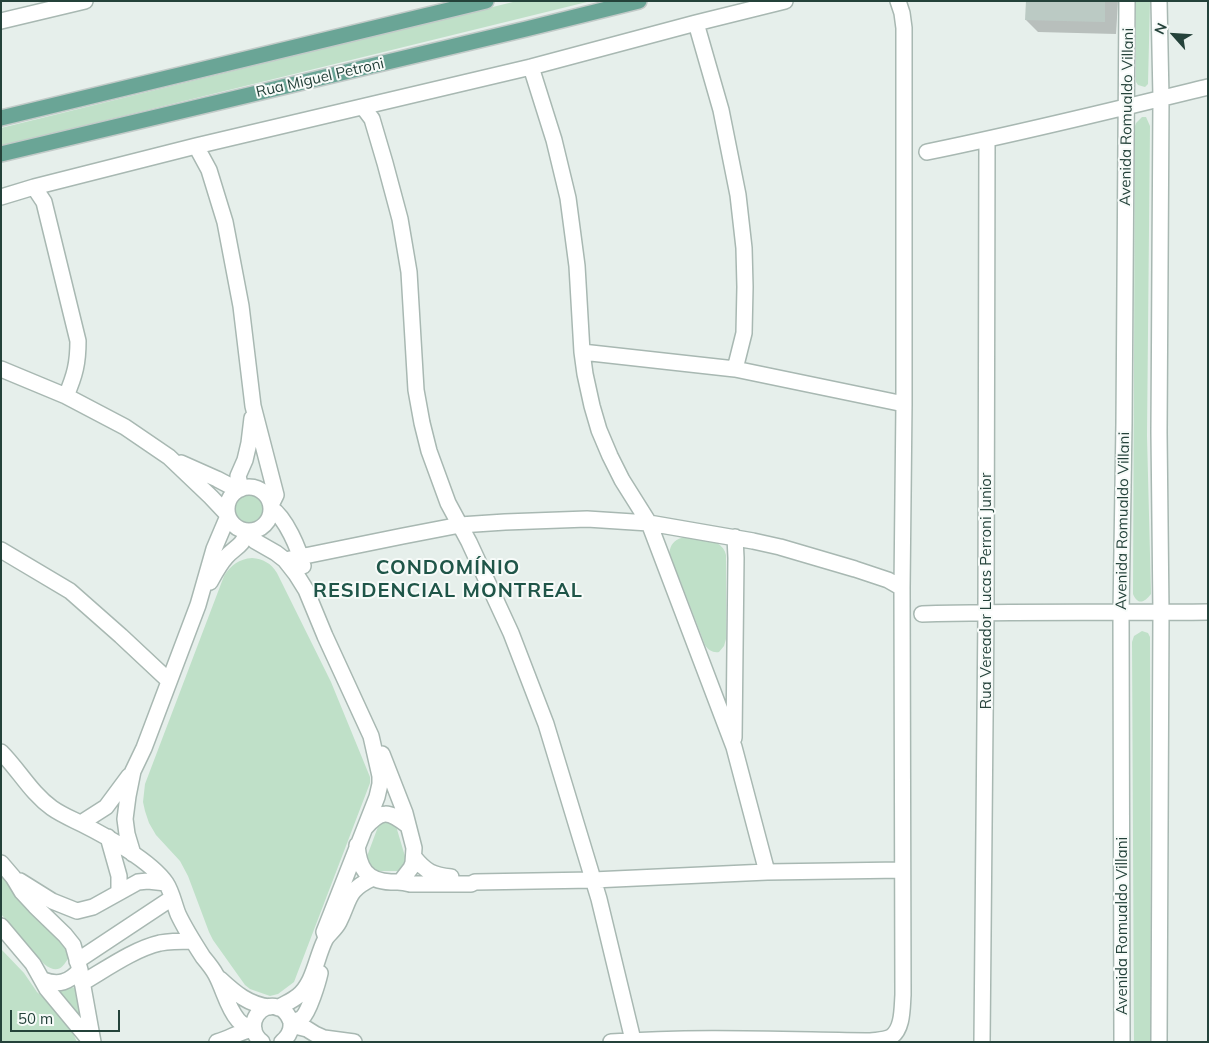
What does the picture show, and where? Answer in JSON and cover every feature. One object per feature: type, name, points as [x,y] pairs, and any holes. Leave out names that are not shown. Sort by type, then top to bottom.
[{"type":"main road","points":[[1,118],[486,1]]},
{"type":"main road","name":"Rua Miguel Petroni","points":[[1,154],[526,30],[639,1]]},
{"type":"street","points":[[1,21],[56,4],[85,1]]},
{"type":"street","points":[[1,197],[196,146],[531,68],[785,1]]},
{"type":"street","points":[[611,1042],[732,1039],[871,1041],[892,1036],[899,1027],[903,996],[904,28],[898,1]]},
{"type":"street","name":"Avenida Romualdo Villani","points":[[1122,1042],[1122,613],[1127,1]]},
{"type":"street","name":"Avenida Romualdo Villani","points":[[1159,1],[1161,98],[1159,1042]]},
{"type":"street","points":[[696,23],[722,110],[738,195],[744,248],[744,333],[735,370]]},
{"type":"street","points":[[531,68],[554,140],[568,198],[577,266],[582,352],[585,374],[599,430],[622,480],[649,523],[734,746],[767,872]]},
{"type":"street","points":[[927,152],[987,140],[1208,87]]},
{"type":"street","points":[[364,107],[372,119],[400,219],[409,272],[416,390],[429,451],[448,503],[511,633],[546,724],[599,899],[633,1040]]},
{"type":"street","name":"Rua Vereador Lucas Perroni Junior","points":[[982,1042],[986,612],[987,140]]},
{"type":"street","points":[[1,370],[66,396],[125,427],[169,458],[211,497],[235,527],[247,532],[255,531],[267,522],[276,495],[253,406],[241,306],[225,222],[209,170],[196,146]]},
{"type":"street","points":[[34,187],[44,202],[78,340],[77,366],[66,396]]},
{"type":"street","points":[[582,352],[735,370],[904,404]]},
{"type":"street","points":[[239,489],[238,476],[245,460],[249,443],[253,406]]},
{"type":"street","points":[[169,458],[239,489]]},
{"type":"street","points":[[198,606],[214,549],[227,515],[229,500],[232,494],[239,489],[247,487],[260,490],[265,494],[271,507],[282,518],[301,557],[306,590]]},
{"type":"street","points":[[285,560],[460,525],[587,519],[649,523],[735,537],[780,547],[855,569],[888,580],[902,588]]},
{"type":"street","points":[[247,532],[255,541],[285,560],[306,590],[370,736],[378,770],[380,784],[324,932],[326,938]]},
{"type":"street","points":[[133,854],[125,820],[134,771],[198,606],[218,568],[228,555],[243,542],[247,532]]},
{"type":"street","points":[[734,746],[735,537]]},
{"type":"street","points":[[1,550],[70,591],[168,680]]},
{"type":"street","points":[[922,614],[986,612],[1208,612]]},
{"type":"street","points":[[370,736],[375,740],[387,764],[405,813],[414,848],[411,868],[401,881]]},
{"type":"street","points":[[1,752],[34,792],[44,801],[64,816],[108,837],[151,867],[166,883],[178,914],[192,941],[216,975],[236,1018],[258,1036]]},
{"type":"street","points":[[81,823],[106,807],[134,771]]},
{"type":"street","points":[[364,828],[377,816],[384,814],[393,816],[408,825]]},
{"type":"street","points":[[108,837],[118,876],[119,892]]},
{"type":"street","points":[[357,845],[362,866],[369,876],[383,881],[401,881],[410,884],[593,880],[767,872],[902,870]]},
{"type":"street","points":[[414,858],[421,866],[436,875],[471,879],[475,882]]},
{"type":"street","points":[[1,863],[13,877],[22,892],[65,935],[72,945],[80,971],[92,1042]]},
{"type":"street","points":[[13,877],[47,899],[77,912],[93,907],[138,882],[166,883]]},
{"type":"street","points":[[258,1036],[254,1023],[255,1017],[264,1008],[274,1007],[296,997],[302,991],[308,982],[326,938],[333,932],[339,922],[348,899],[358,886],[373,878]]},
{"type":"street","points":[[43,980],[49,983],[66,982],[73,978],[172,898]]},
{"type":"street","points":[[1,926],[33,964],[47,989],[92,1042]]},
{"type":"street","points":[[80,971],[151,946],[168,942],[192,941]]},
{"type":"street","points":[[291,1024],[302,1018],[310,1003],[320,975],[320,964],[317,960]]},
{"type":"street","points":[[216,975],[236,993],[251,1002],[261,1006],[274,1007],[286,1013],[291,1024],[288,1036],[282,1042]]},
{"type":"street","points":[[211,1042],[222,1033],[232,1010]]},
{"type":"street","points":[[291,1024],[307,1029],[324,1038],[354,1042]]},
{"type":"street","points":[[217,1042],[226,1040],[242,1031],[258,1036]]},
{"type":"green space","points":[[517,1],[591,1],[1,146],[1,128]]},
{"type":"green space","points":[[1136,1],[1150,1],[1148,84],[1145,87],[1138,85],[1136,82]]},
{"type":"green space","points":[[1142,117],[1146,117],[1150,126],[1147,436],[1151,594],[1142,602],[1137,600],[1133,594],[1135,126]]},
{"type":"green space","points":[[250,492],[262,497],[267,509],[262,521],[250,526],[238,521],[233,509],[238,497]]},
{"type":"green space","points":[[685,537],[717,543],[726,553],[726,639],[724,646],[719,652],[711,651],[705,645],[680,580],[674,573],[671,565],[669,554],[672,545],[675,541]]},
{"type":"green space","points":[[252,558],[266,562],[277,573],[331,682],[370,777],[370,783],[294,982],[278,994],[270,996],[250,989],[245,985],[213,940],[188,876],[180,861],[156,835],[149,823],[143,802],[145,784],[224,576],[236,563]]},
{"type":"green space","points":[[1142,631],[1148,633],[1150,637],[1151,1042],[1134,1042],[1132,642],[1134,636]]},
{"type":"green space","points":[[385,820],[396,826],[407,863],[400,871],[372,871],[366,859],[379,824]]},
{"type":"green space","points":[[1,871],[67,945],[69,957],[59,969],[52,969],[44,964],[1,914]]},
{"type":"green space","points":[[1,949],[24,973],[37,992],[71,1029],[77,1042],[1,1042]]},
{"type":"green space","points":[[77,987],[88,1027],[52,990]]},
{"type":"building","points":[[1026,1],[1105,1],[1105,22],[1025,20]]},
{"type":"district","name":"CONDOMÍNIO RESIDENCIAL MONTREAL","points":[[448,580]]}]
